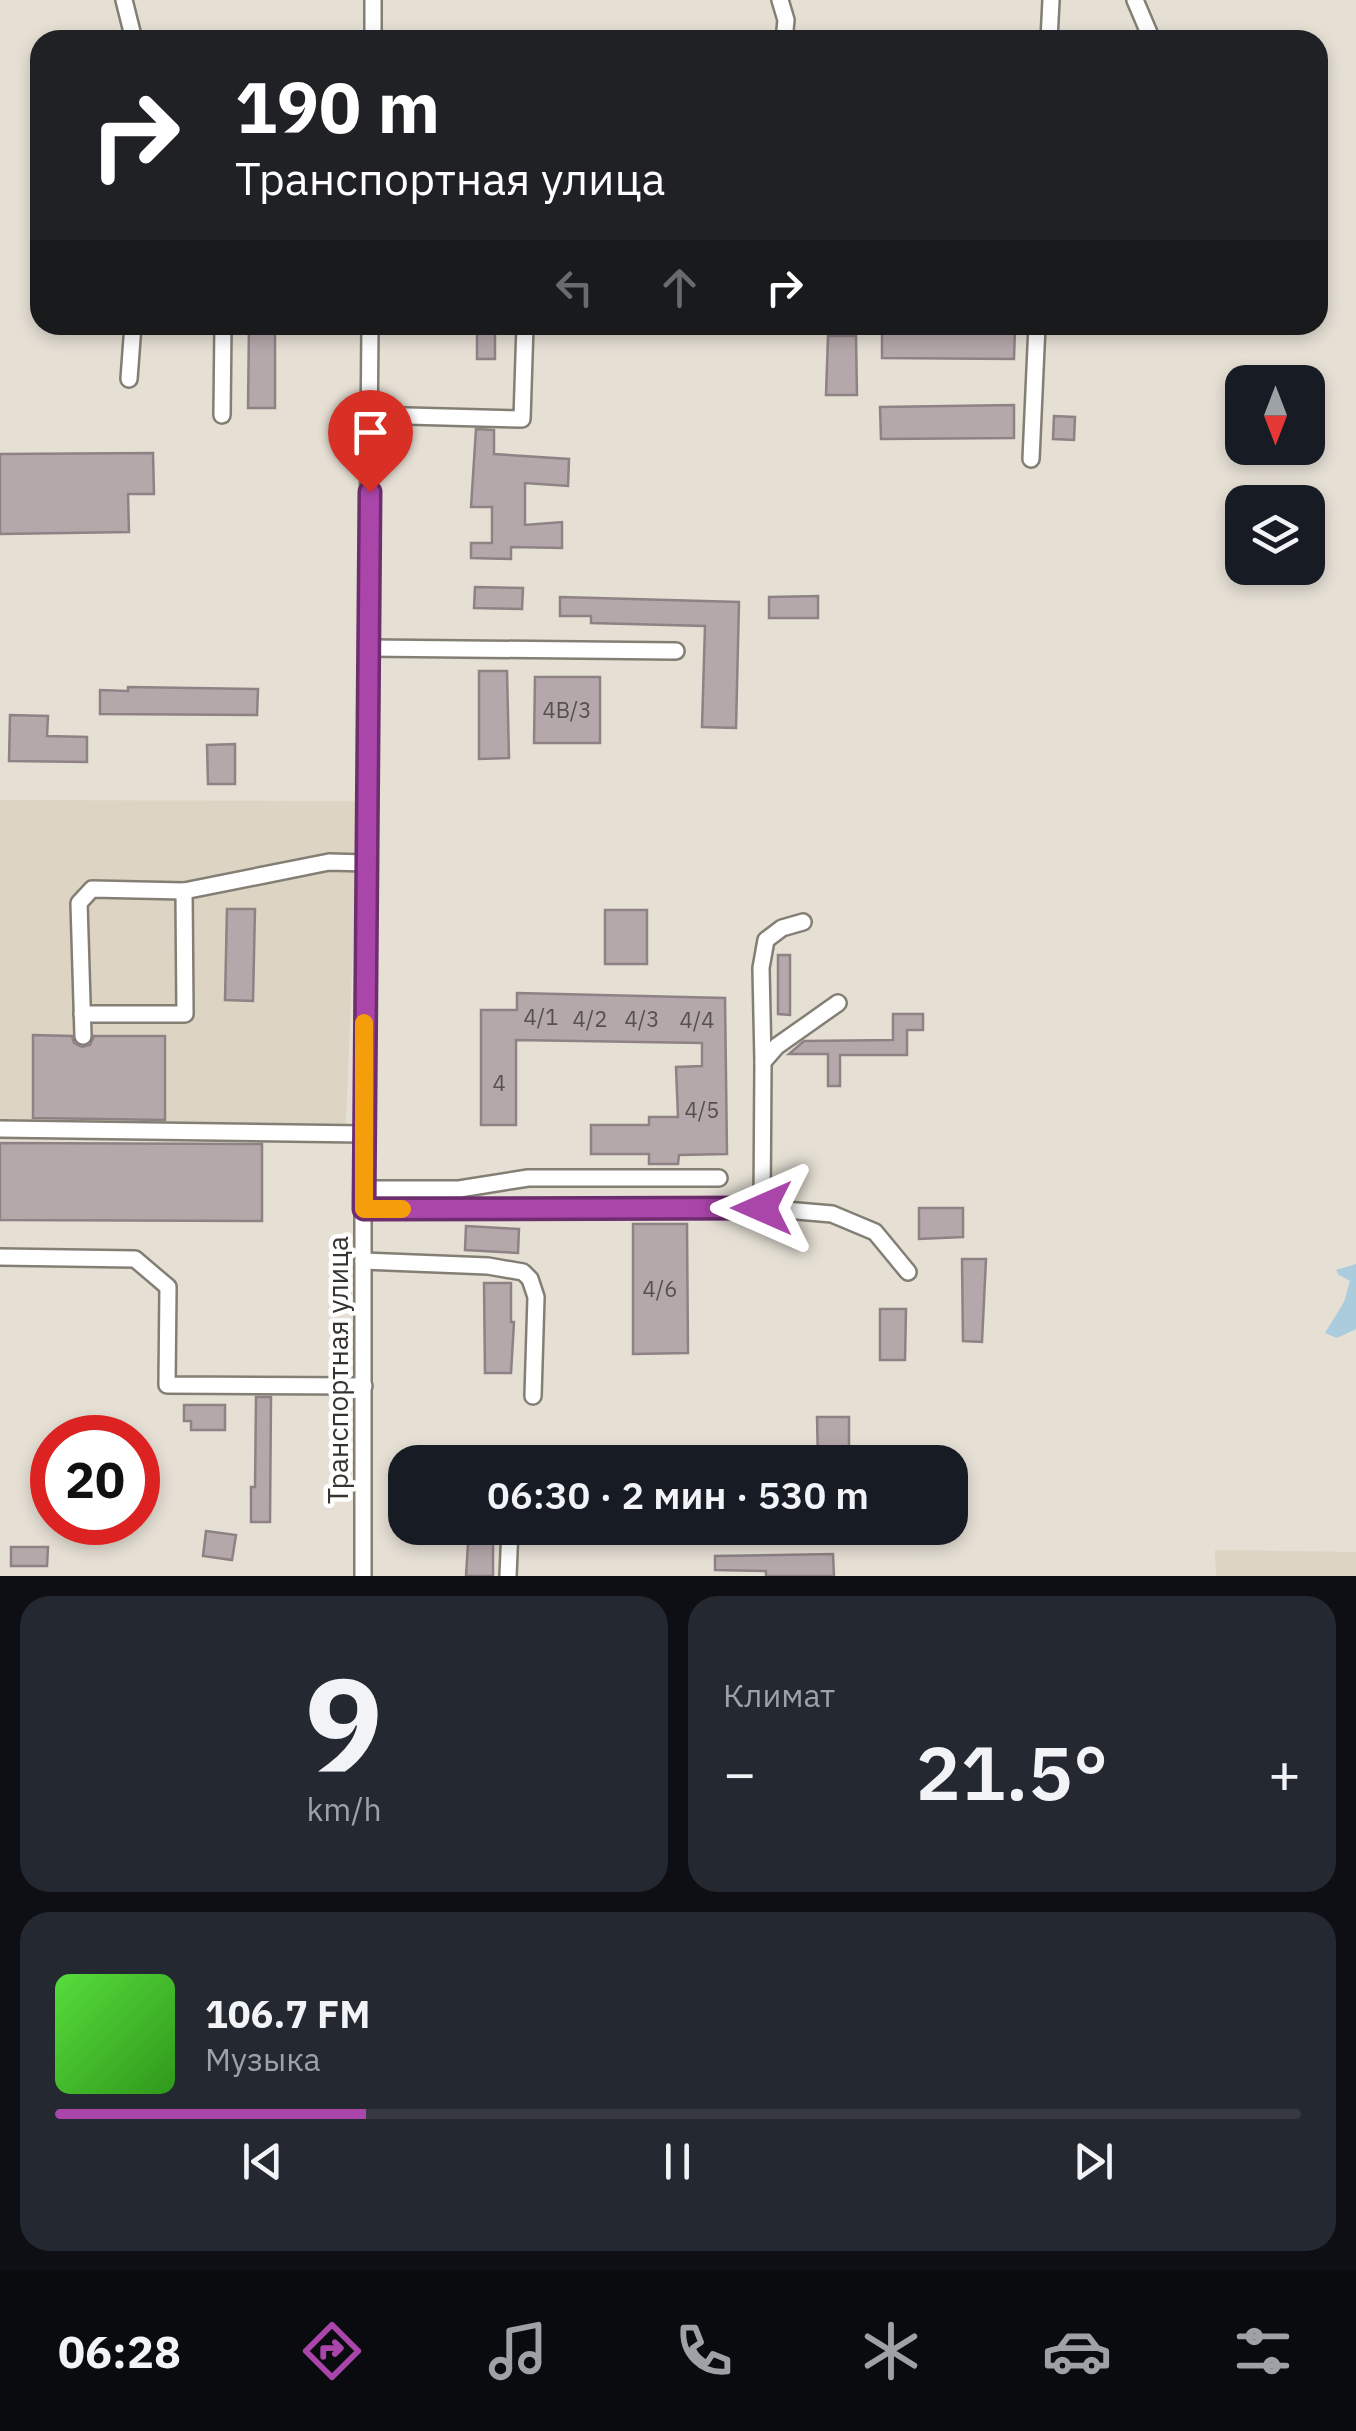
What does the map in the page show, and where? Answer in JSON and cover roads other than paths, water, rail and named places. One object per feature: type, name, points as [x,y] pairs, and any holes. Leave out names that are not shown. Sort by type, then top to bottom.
[{"type":"street","points":[[124,0],[132,30]]},
{"type":"street","points":[[372,30],[373,0]]},
{"type":"street","points":[[780,0],[785,30]]},
{"type":"street","points":[[1050,30],[1051,0]]},
{"type":"street","points":[[1135,0],[1148,30]]},
{"type":"street","points":[[130,379],[132,335]]},
{"type":"street","points":[[222,335],[222,415]]},
{"type":"street","name":"Транспортная улица","points":[[362,1576],[370,335]]},
{"type":"street","points":[[370,415],[522,419],[524,335]]},
{"type":"street","points":[[1031,459],[1037,335]]},
{"type":"street","points":[[369,648],[676,651]]},
{"type":"street","points":[[82,1036],[79,903],[92,889],[184,892],[329,862],[366,862]]},
{"type":"street","points":[[82,1014],[185,1014],[184,892]]},
{"type":"street","points":[[762,1208],[761,968],[766,940],[782,928],[803,922]]},
{"type":"street","points":[[762,1062],[777,1046],[838,1003]]},
{"type":"street","points":[[0,1129],[362,1134]]},
{"type":"street","points":[[364,1189],[459,1188],[528,1178],[719,1178]]},
{"type":"street","points":[[364,1209],[762,1208],[832,1214],[876,1232],[908,1272]]},
{"type":"street","points":[[0,1257],[135,1258],[168,1287],[167,1385],[364,1386]]},
{"type":"street","points":[[363,1261],[488,1266],[522,1272],[534,1286],[536,1297],[534,1396]]},
{"type":"street","points":[[508,1576],[509,1545]]},
{"type":"water","points":[[1356,1264],[1356,1329],[1337,1338],[1325,1333],[1344,1302],[1350,1281],[1336,1270]]}]
